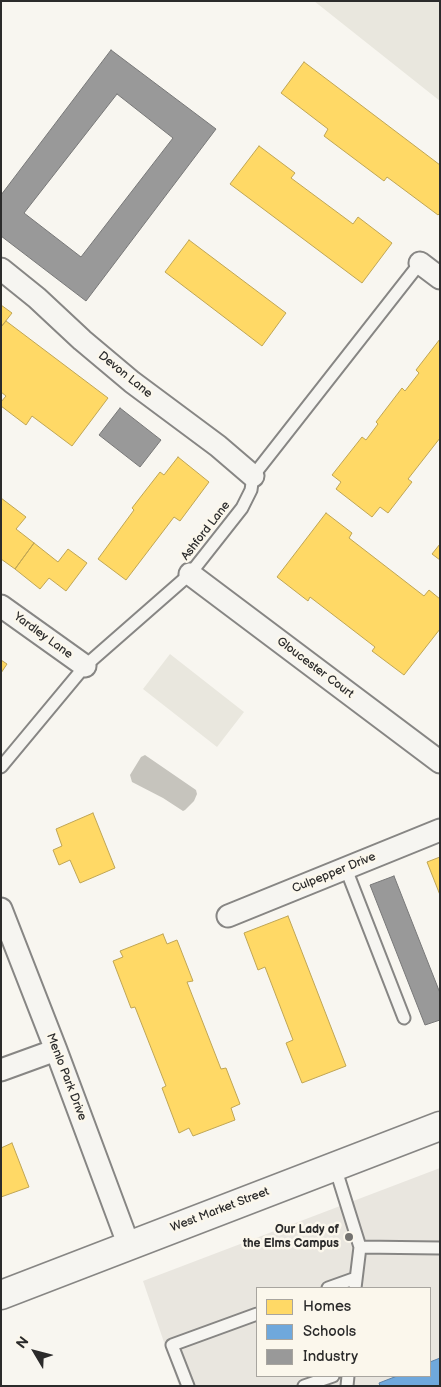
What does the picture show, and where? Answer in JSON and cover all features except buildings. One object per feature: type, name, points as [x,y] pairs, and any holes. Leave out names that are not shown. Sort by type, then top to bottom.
[{"type":"main road","name":"West Market Street","points":[[1,1294],[440,1126]]},
{"type":"street","points":[[420,263],[440,278]]},
{"type":"street","name":"Devon Lane","points":[[1,269],[37,298],[82,340],[132,382],[218,446],[253,476]]},
{"type":"street","name":"Gloucester Court","points":[[190,574],[439,761]]},
{"type":"street","name":"Yardley Lane","points":[[1,606],[85,666]]},
{"type":"street","name":"Culpepper Drive","points":[[228,916],[440,830]]},
{"type":"street","name":"Menlo Park Drive","points":[[1,908],[129,1246]]},
{"type":"street","points":[[1,1070],[56,1050]]},
{"type":"lane","name":"Ashford Lane","points":[[1,767],[85,666],[190,574],[242,508],[251,490],[253,476],[420,263]]},
{"type":"lane","points":[[346,868],[404,1018]]},
{"type":"lane","points":[[333,1287],[355,1283],[360,1247],[335,1166]]},
{"type":"lane","points":[[360,1247],[440,1248]]},
{"type":"lane","points":[[188,1386],[172,1344],[256,1314]]},
{"type":"lane","points":[[304,1386],[330,1377]]},
{"type":"shaded area","points":[[314,1],[440,1],[440,101]]},
{"type":"shaded area","points":[[170,654],[244,712],[217,747],[143,689]]},
{"type":"shaded area","points":[[145,755],[196,790],[197,794],[194,801],[185,810],[183,811],[132,782],[130,775],[141,757]]},
{"type":"shaded area","name":"Our Lady of the Elms Campus","points":[[440,1168],[440,1386],[179,1386],[143,1281]]},
{"type":"place","name":"Our Lady of the Elms Campus","points":[[349,1237]]}]
